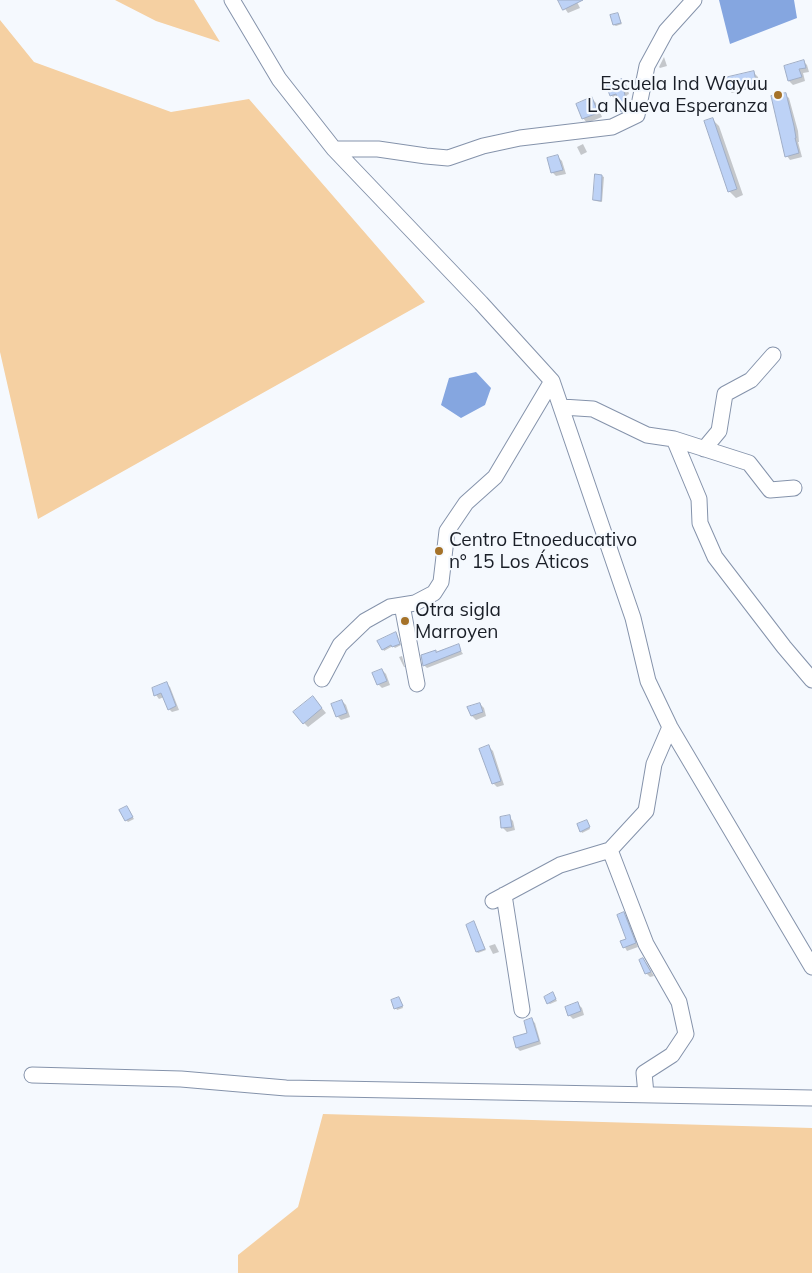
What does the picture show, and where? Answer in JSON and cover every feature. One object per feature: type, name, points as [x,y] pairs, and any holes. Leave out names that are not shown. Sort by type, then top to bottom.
[{"type":"street","points":[[232,0],[279,79],[334,150],[481,303],[552,381],[633,618],[648,681],[670,727],[812,966]]},
{"type":"street","points":[[334,150],[378,149],[448,158],[482,146],[520,138],[612,127],[637,116],[647,66],[666,31],[694,0]]},
{"type":"street","points":[[704,449],[720,431],[724,394],[752,380],[773,355]]},
{"type":"street","points":[[322,678],[340,644],[365,621],[390,607],[415,603],[434,593],[442,582],[447,531],[466,503],[495,477],[552,381]]},
{"type":"street","points":[[562,407],[593,409],[647,435],[674,439],[749,462],[770,490],[794,488]]},
{"type":"street","points":[[674,439],[699,500],[700,523],[715,557],[784,647],[812,680]]},
{"type":"street","points":[[402,605],[417,684]]},
{"type":"street","points":[[522,1010],[499,898],[560,865],[610,850],[646,811],[654,764],[670,727]]},
{"type":"street","points":[[610,850],[646,944],[679,1002],[686,1034],[672,1055],[644,1073],[646,1094]]},
{"type":"street","points":[[32,1075],[181,1079],[286,1088],[812,1098]]},
{"type":"shaded area","points":[[115,0],[194,0],[220,42],[156,21]]},
{"type":"shaded area","points":[[0,20],[34,62],[171,112],[249,99],[425,302],[38,519],[0,352]]},
{"type":"shaded area","points":[[323,1114],[812,1128],[812,1273],[238,1273],[238,1255],[298,1207]]},
{"type":"water","points":[[719,0],[794,0],[797,18],[730,44]]},
{"type":"water","points":[[476,372],[491,388],[485,405],[461,418],[441,405],[449,378]]},
{"type":"building","points":[[558,0],[583,0],[563,10]]},
{"type":"building","points":[[618,13],[621,23],[613,25],[610,15]]},
{"type":"building","points":[[804,60],[806,68],[799,69],[802,77],[788,81],[784,66]]},
{"type":"building","points":[[754,71],[756,82],[726,89],[724,78]]},
{"type":"building","points":[[622,79],[626,90],[624,91],[628,109],[621,112],[616,94],[610,96],[606,85]]},
{"type":"building","points":[[786,93],[799,153],[785,157],[771,96]]},
{"type":"building","points":[[592,97],[598,113],[582,119],[576,104]]},
{"type":"building","points":[[713,118],[737,189],[728,192],[704,121]]},
{"type":"building","points":[[558,155],[563,170],[551,173],[547,158]]},
{"type":"building","points":[[595,174],[602,175],[601,201],[593,200]]},
{"type":"building","points":[[396,632],[400,644],[392,647],[391,645],[382,650],[377,641]]},
{"type":"building","points":[[459,644],[461,651],[423,666],[421,655]]},
{"type":"building","points":[[382,669],[387,681],[377,685],[372,673]]},
{"type":"building","points":[[167,682],[176,706],[168,710],[161,693],[154,696],[152,688]]},
{"type":"building","points":[[313,696],[322,708],[303,724],[293,712]]},
{"type":"building","points":[[342,700],[347,713],[336,717],[331,704]]},
{"type":"building","points":[[480,703],[483,712],[471,716],[467,707]]},
{"type":"building","points":[[489,745],[501,781],[492,784],[479,749]]},
{"type":"building","points":[[127,806],[133,817],[125,821],[119,810]]},
{"type":"building","points":[[510,815],[512,827],[501,828],[500,817]]},
{"type":"building","points":[[587,820],[590,827],[580,832],[577,824]]},
{"type":"building","points":[[624,912],[636,943],[623,948],[620,941],[626,939],[617,915]]},
{"type":"building","points":[[474,921],[485,949],[476,952],[466,925]]},
{"type":"building","points":[[643,958],[651,972],[645,974],[639,960]]},
{"type":"building","points":[[553,992],[556,999],[547,1004],[544,997]]},
{"type":"building","points":[[399,997],[403,1006],[394,1009],[391,1000]]},
{"type":"building","points":[[578,1002],[581,1011],[568,1016],[565,1007]]},
{"type":"building","points":[[532,1018],[539,1041],[516,1048],[513,1037],[527,1033],[524,1021]]},
{"type":"place","name":"Escuela Ind Wayuu La Nueva Esperanza","points":[[778,95]]},
{"type":"place","name":"Centro Etnoeducativo n° 15 Los Áticos","points":[[439,551]]},
{"type":"place","name":"Otra sigla Marroyen","points":[[405,621]]}]
